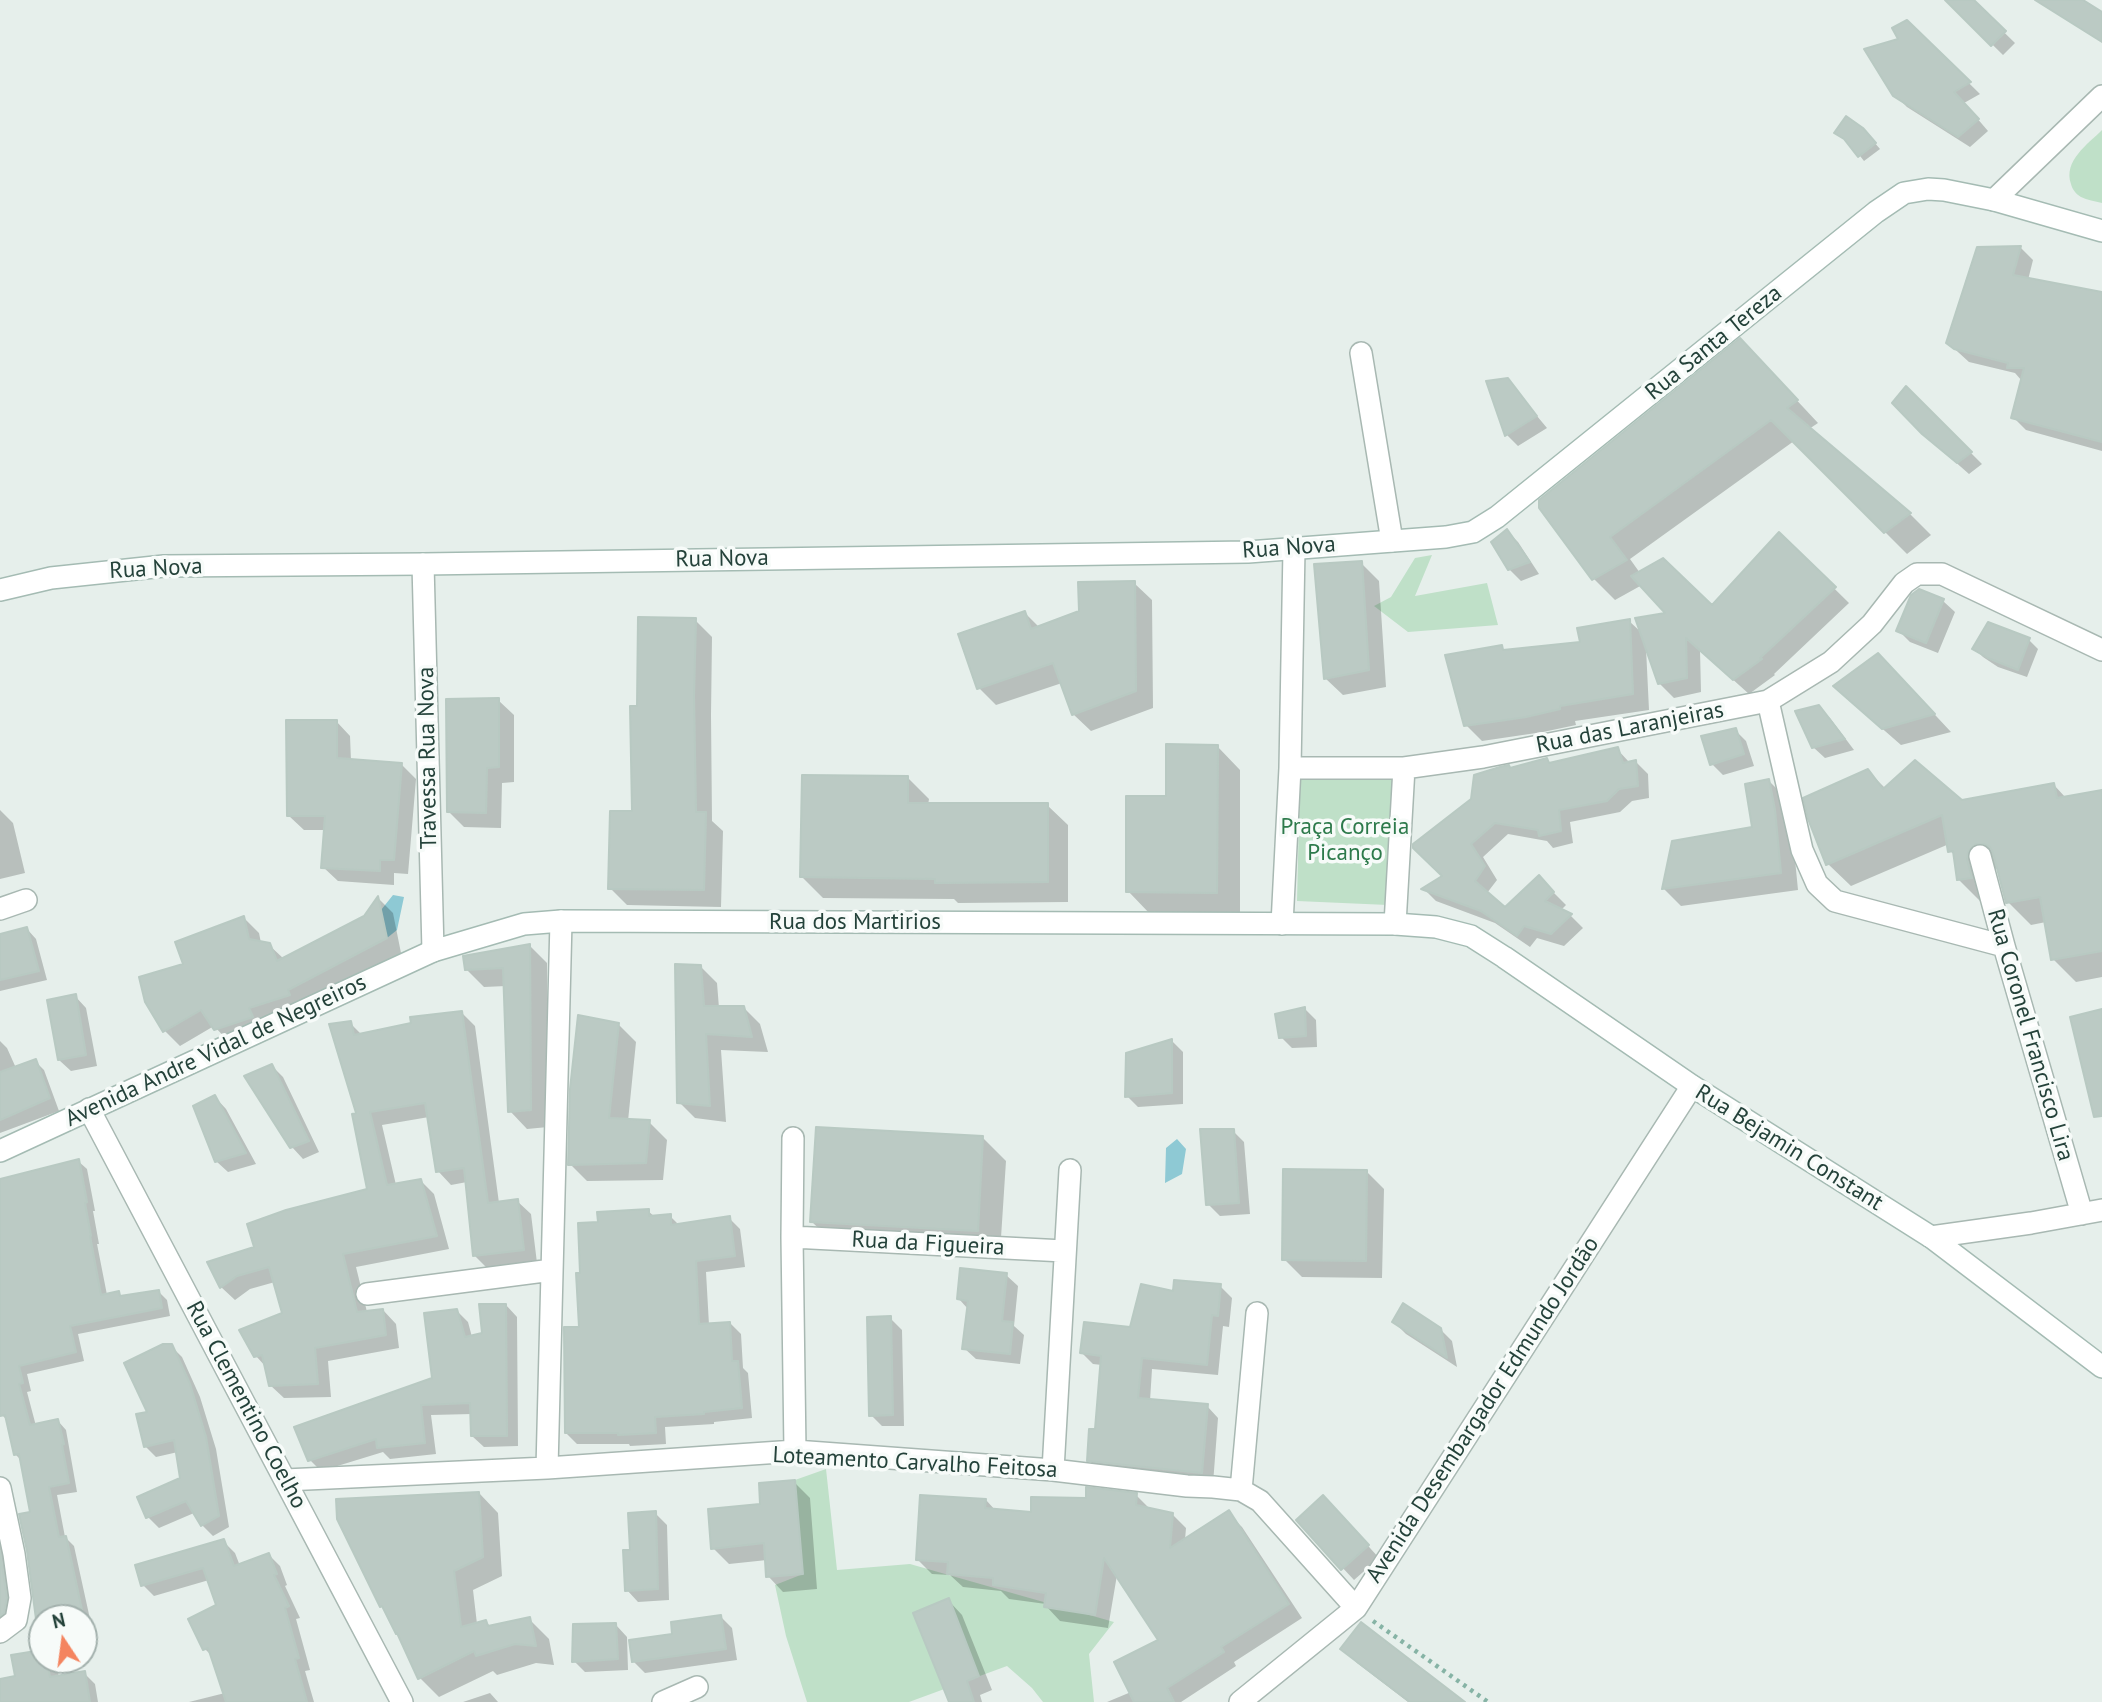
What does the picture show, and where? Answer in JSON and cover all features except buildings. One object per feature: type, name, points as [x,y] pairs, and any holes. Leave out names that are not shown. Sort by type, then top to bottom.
[{"type":"street","points":[[1994,200],[2102,96]]},
{"type":"street","name":"Rua Santa Tereza","points":[[1446,537],[1473,532],[1497,517],[1904,193],[1928,189],[1960,192],[2102,232]]},
{"type":"street","points":[[1361,353],[1392,541]]},
{"type":"street","name":"Rua Nova","points":[[0,590],[51,578],[164,566],[1294,550],[1446,537]]},
{"type":"street","points":[[1282,924],[1290,768],[1294,550]]},
{"type":"street","name":"Travessa Rua Nova","points":[[423,564],[433,951]]},
{"type":"street","name":"Rua das Laranjeiras","points":[[1290,768],[1404,768],[1483,757],[1768,701],[1831,662],[1872,624],[1904,583],[1917,574],[1942,574],[2102,650]]},
{"type":"street","points":[[1768,701],[1802,850],[1817,884],[1835,901],[2004,946]]},
{"type":"street","points":[[1395,924],[1404,768]]},
{"type":"street","name":"Rua Coronel Francisco Lira","points":[[1980,856],[2004,946],[2092,1212]]},
{"type":"street","points":[[0,909],[26,900]]},
{"type":"street","points":[[547,1468],[561,921]]},
{"type":"street","name":"Rua dos Martirios","points":[[433,951],[524,924],[561,921],[1395,924]]},
{"type":"street","name":"Rua Bejamin Constant","points":[[1395,924],[1436,926],[1471,936],[1692,1086],[1931,1237],[2102,1367]]},
{"type":"street","name":"Avenida Andre Vidal de Negreiros","points":[[0,1151],[433,951]]},
{"type":"street","name":"Avenida Desembargador Edmundo Jordão","points":[[1240,1702],[1356,1608],[1692,1086]]},
{"type":"street","name":"Rua Clementino Coelho","points":[[89,1109],[402,1702]]},
{"type":"street","points":[[793,1138],[795,1451]]},
{"type":"street","points":[[1053,1470],[1070,1170]]},
{"type":"street","points":[[1931,1237],[2092,1212]]},
{"type":"street","name":"Rua da Figueira","points":[[792,1237],[1064,1251]]},
{"type":"street","points":[[367,1294],[552,1270]]},
{"type":"street","points":[[1257,1313],[1241,1490],[1260,1501],[1356,1608]]},
{"type":"street","name":"Loteamento Carvalho Feitosa","points":[[285,1480],[547,1468],[795,1451],[1053,1470],[1241,1490]]},
{"type":"street","points":[[0,1488],[20,1598],[16,1620],[0,1632]]},
{"type":"street","points":[[663,1702],[697,1687]]},
{"type":"path","points":[[1356,1608],[1488,1702]]},
{"type":"green space","points":[[2102,130],[2102,203],[2077,194],[2072,188],[2069,176],[2070,168],[2078,154]]},
{"type":"green space","points":[[1432,555],[1415,596],[1487,583],[1498,625],[1408,632],[1374,606],[1391,597],[1415,558]]},
{"type":"green space","name":"Praça Correia Picanço","points":[[1300,777],[1395,779],[1388,905],[1297,901]]},
{"type":"green space","points":[[826,1469],[837,1570],[910,1564],[1114,1622],[1089,1654],[1094,1702],[1043,1702],[1032,1688],[1007,1666],[909,1702],[807,1702],[786,1636],[775,1585],[803,1574],[795,1480]]},
{"type":"water","points":[[393,895],[404,897],[397,930],[387,938],[381,910]]},
{"type":"water","points":[[1177,1139],[1186,1149],[1182,1174],[1165,1183],[1166,1148]]}]
